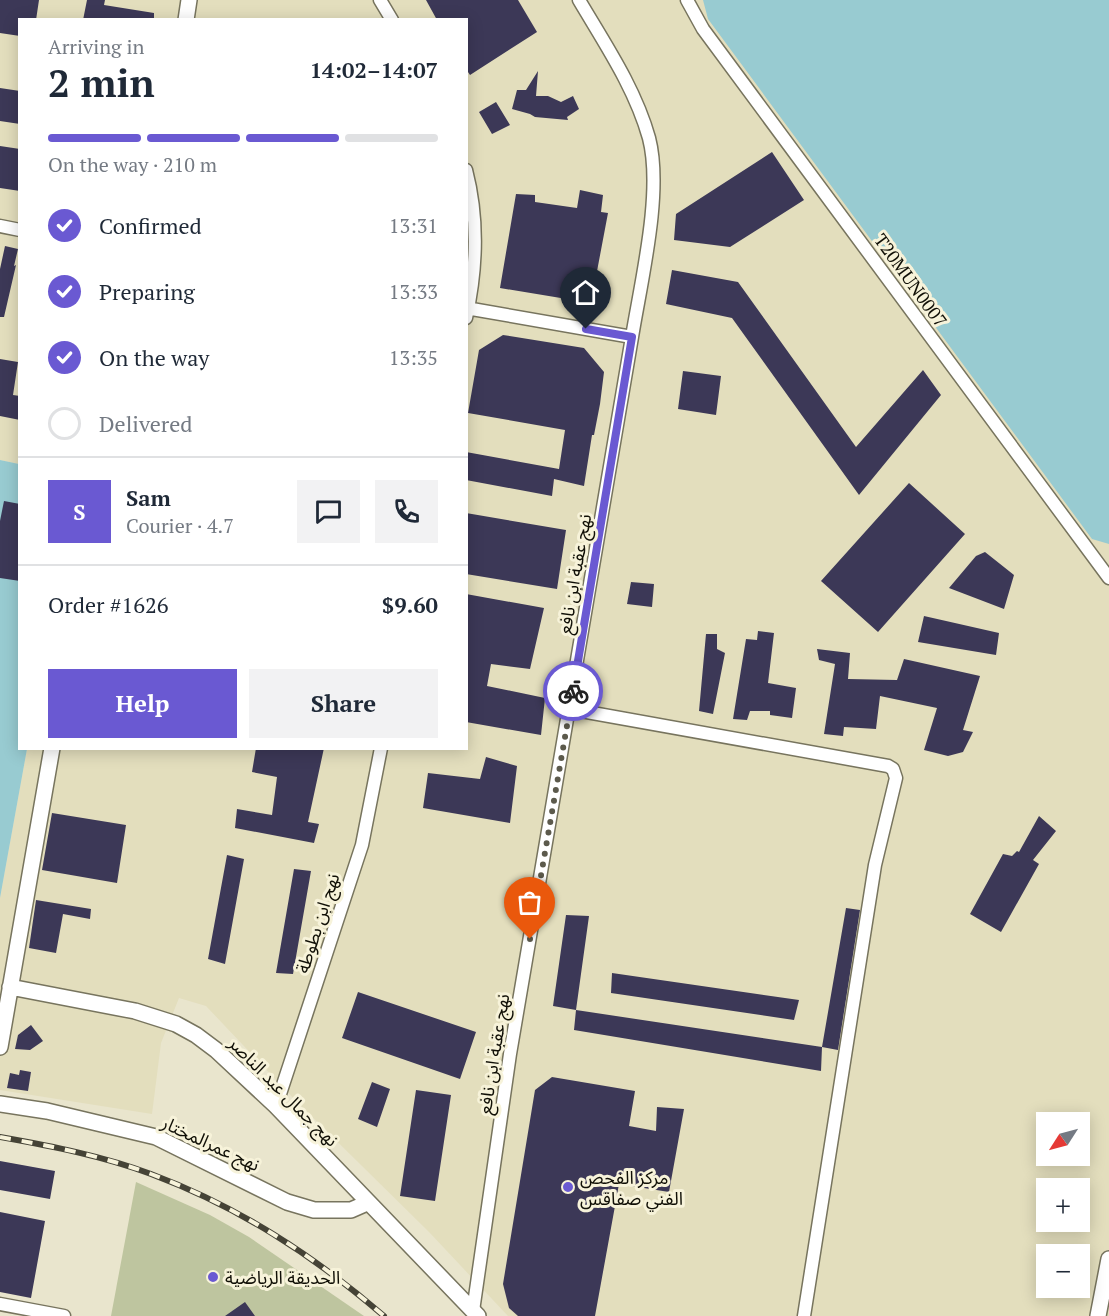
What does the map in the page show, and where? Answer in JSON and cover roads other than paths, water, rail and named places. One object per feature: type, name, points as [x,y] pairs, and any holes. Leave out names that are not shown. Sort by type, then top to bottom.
[{"type":"street","points":[[186,18],[189,0]]},
{"type":"street","points":[[380,0],[391,18]]},
{"type":"street","name":"نهج عقبة ابن نافع","points":[[475,1314],[510,1054],[632,337],[653,196],[649,140],[637,103],[611,53],[579,0]]},
{"type":"street","name":"T20MUN0007","points":[[687,0],[697,21],[1109,578]]},
{"type":"street","points":[[468,177],[473,195],[476,256],[468,306]]},
{"type":"street","points":[[0,226],[18,230]]},
{"type":"street","points":[[468,312],[632,337]]},
{"type":"street","points":[[570,709],[888,766],[895,773],[896,778],[875,865],[804,1316]]},
{"type":"street","points":[[0,1047],[52,750]]},
{"type":"street","name":"نهج ابن بطوطة","points":[[276,1106],[362,845],[381,750]]},
{"type":"street","name":"نهج جمال عبد الناصر","points":[[10,987],[135,1011],[176,1024],[196,1035],[216,1050],[276,1106],[475,1314]]},
{"type":"street","name":"نهج عمرالمختار","points":[[0,1104],[58,1113],[156,1137],[288,1202],[314,1210],[351,1210],[367,1203]]},
{"type":"street","points":[[1098,1316],[1109,1259]]},
{"type":"street","points":[[0,1304],[64,1316]]},
{"type":"water","points":[[703,0],[1109,0],[1109,544],[1092,539],[708,19]]},
{"type":"water","points":[[0,460],[18,464],[18,750],[27,750],[0,898]]},
{"type":"railway","points":[[0,1137],[96,1157],[151,1174],[183,1187],[274,1234],[330,1273],[384,1316]]},
{"type":"place","name":"مركز الفحص الفني صفاقس","points":[[568,1187]]},
{"type":"place","name":"الحديقة الرياضية","points":[[213,1277]]}]
